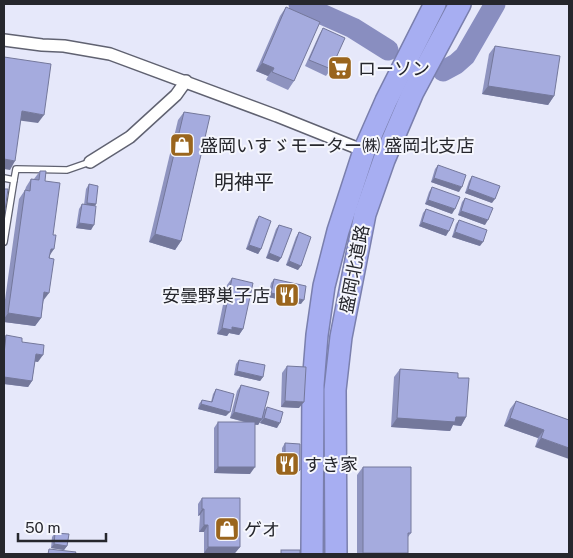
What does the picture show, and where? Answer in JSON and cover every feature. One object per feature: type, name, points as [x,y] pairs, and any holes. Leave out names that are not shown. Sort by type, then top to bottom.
[{"type":"highway","name":"盛岡北道路","points":[[312,554],[313,385],[317,335],[324,286],[338,231],[364,151],[386,101],[435,4]]},
{"type":"highway","name":"盛岡北道路","points":[[336,554],[335,390],[340,337],[364,214],[384,160],[413,92],[460,4]]},
{"type":"street","points":[[4,40],[64,46],[110,54],[186,81],[384,160]]},
{"type":"street","points":[[90,162],[130,137],[176,95],[186,81]]},
{"type":"lane","points":[[4,242],[16,168],[68,170],[90,162]]},
{"type":"lane","points":[[4,178],[14,180]]},
{"type":"building","points":[[286,7],[320,22],[294,81],[272,72],[274,68],[262,63]]},
{"type":"building","points":[[323,28],[345,38],[331,69],[309,60]]},
{"type":"building","points":[[495,46],[560,56],[554,96],[488,86]]},
{"type":"building","points":[[4,57],[51,64],[44,115],[22,111],[15,161],[4,159]]},
{"type":"building","points":[[184,112],[210,116],[181,241],[155,234]]},
{"type":"building","points":[[438,165],[466,175],[462,187],[434,178]]},
{"type":"building","points":[[40,171],[46,171],[45,181],[60,183],[53,235],[56,235],[54,249],[51,249],[49,258],[54,259],[49,293],[44,292],[41,318],[8,313],[25,190],[30,191],[31,179],[39,180]]},
{"type":"building","points":[[472,176],[500,186],[495,199],[468,189]]},
{"type":"building","points":[[89,184],[98,186],[96,204],[87,203]]},
{"type":"building","points":[[432,187],[460,197],[455,209],[428,200]]},
{"type":"building","points":[[4,189],[8,189],[4,218]]},
{"type":"building","points":[[465,198],[493,208],[488,220],[461,211]]},
{"type":"building","points":[[82,204],[96,206],[94,225],[79,223]]},
{"type":"building","points":[[426,209],[454,219],[449,231],[422,222]]},
{"type":"building","points":[[259,216],[271,221],[261,249],[249,245]]},
{"type":"building","points":[[459,220],[487,230],[483,242],[455,232]]},
{"type":"building","points":[[279,225],[292,229],[281,258],[269,253]]},
{"type":"building","points":[[299,232],[311,237],[301,266],[289,261]]},
{"type":"building","points":[[232,278],[253,283],[243,329],[232,327],[232,330],[222,328]]},
{"type":"building","points":[[274,279],[306,286],[304,300],[271,293]]},
{"type":"building","points":[[6,335],[22,338],[22,342],[44,345],[43,355],[36,354],[32,381],[4,377]]},
{"type":"building","points":[[239,360],[265,365],[263,377],[237,371]]},
{"type":"building","points":[[287,366],[306,367],[304,402],[285,401]]},
{"type":"building","points":[[400,369],[458,373],[458,378],[469,378],[466,417],[456,417],[455,422],[397,418]]},
{"type":"building","points":[[241,385],[269,392],[262,419],[234,412]]},
{"type":"building","points":[[216,389],[234,394],[230,412],[201,404],[202,400],[212,402]]},
{"type":"building","points":[[516,401],[569,420],[569,448],[541,438],[544,430],[510,418]]},
{"type":"building","points":[[267,407],[283,412],[280,423],[264,418]]},
{"type":"building","points":[[218,422],[255,422],[255,467],[218,467]]},
{"type":"building","points":[[285,443],[300,444],[300,470],[285,470]]},
{"type":"building","points":[[363,467],[411,467],[411,533],[408,533],[408,553],[363,553]]},
{"type":"building","points":[[202,498],[240,498],[240,547],[208,547],[208,525],[204,525]]},
{"type":"building","points":[[55,533],[69,534],[67,546],[54,544]]},
{"type":"building","points":[[49,549],[76,552],[75,554],[48,554]]},
{"type":"building","points":[[281,550],[300,550],[300,554],[281,554]]},
{"type":"waterway","points":[[299,4],[353,28],[388,50]]},
{"type":"waterway","points":[[443,71],[456,64],[465,56],[495,4]]},
{"type":"place","name":"ローソン","points":[[340,68]]},
{"type":"place","name":"盛岡いすゞモーター㈱ 盛岡北支店","points":[[182,145]]},
{"type":"place","name":"安曇野巣子店","points":[[287,295]]},
{"type":"place","name":"すき家","points":[[287,464]]},
{"type":"place","name":"ゲオ","points":[[227,529]]},
{"type":"district","name":"明神平","points":[[244,182]]}]
